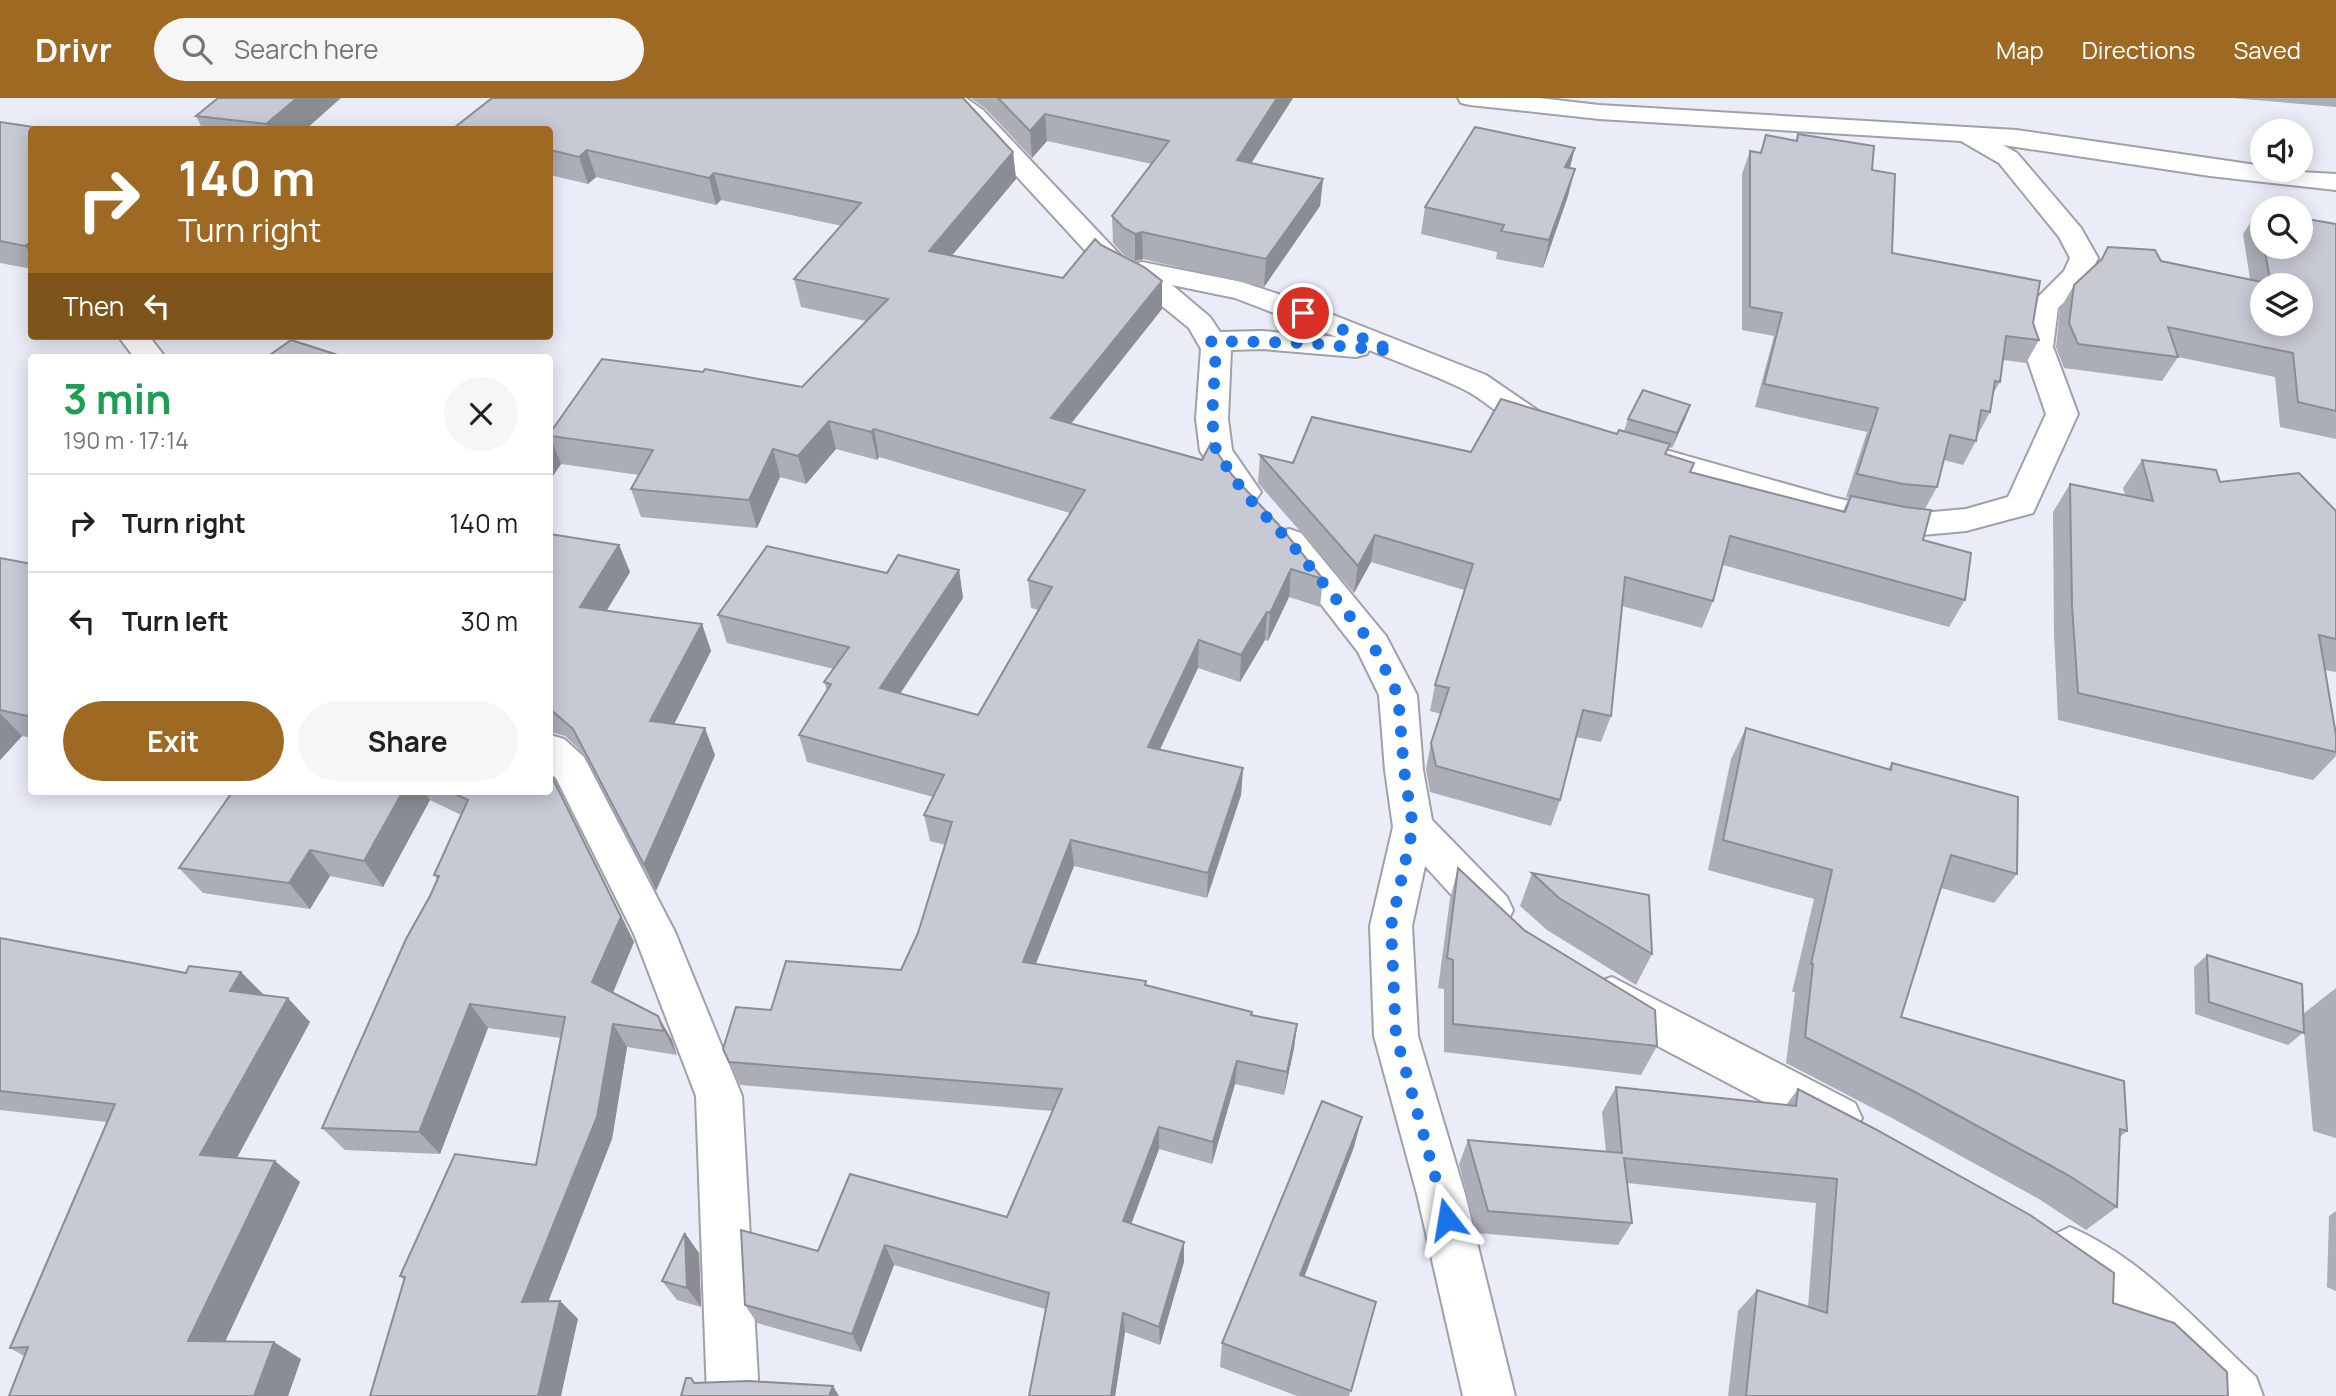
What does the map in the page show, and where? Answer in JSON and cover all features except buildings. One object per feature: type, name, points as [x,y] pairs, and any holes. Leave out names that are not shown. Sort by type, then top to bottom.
[{"type":"street","points":[[950,98],[974,115],[1094,245],[1120,267],[1156,287],[1200,323],[1216,349],[1212,419],[1216,451],[1245,494],[1290,542],[1373,645],[1398,695],[1404,770],[1413,827],[1391,926],[1396,1036],[1441,1194],[1489,1396]]},
{"type":"street","points":[[1470,98],[1599,112],[1966,134],[2012,148],[2336,182]]},
{"type":"street","points":[[1616,445],[1835,509],[1891,521],[1922,524],[1966,520],[2021,505],[2062,414],[2038,347],[2044,306],[2077,275],[2084,258],[2071,234],[2012,148]]},
{"type":"street","points":[[1120,267],[1242,291],[1475,383],[1529,419],[1577,434]]},
{"type":"street","points":[[136,340],[148,354]]},
{"type":"street","points":[[1211,341],[1309,343],[1393,351]]},
{"type":"street","points":[[553,753],[570,768],[654,932],[719,1096],[733,1396]]},
{"type":"street","points":[[1413,827],[1467,886],[1521,937]]},
{"type":"street","points":[[1577,974],[1647,1018],[1872,1135]]},
{"type":"street","points":[[2043,1233],[2130,1293],[2237,1396]]},
{"type":"route","points":[[1303,313],[1393,351],[1309,343],[1211,341],[1216,349],[1212,419],[1216,451],[1245,494],[1290,542],[1373,645],[1398,695],[1404,770],[1413,827],[1391,926],[1396,1036],[1447,1219]]}]
